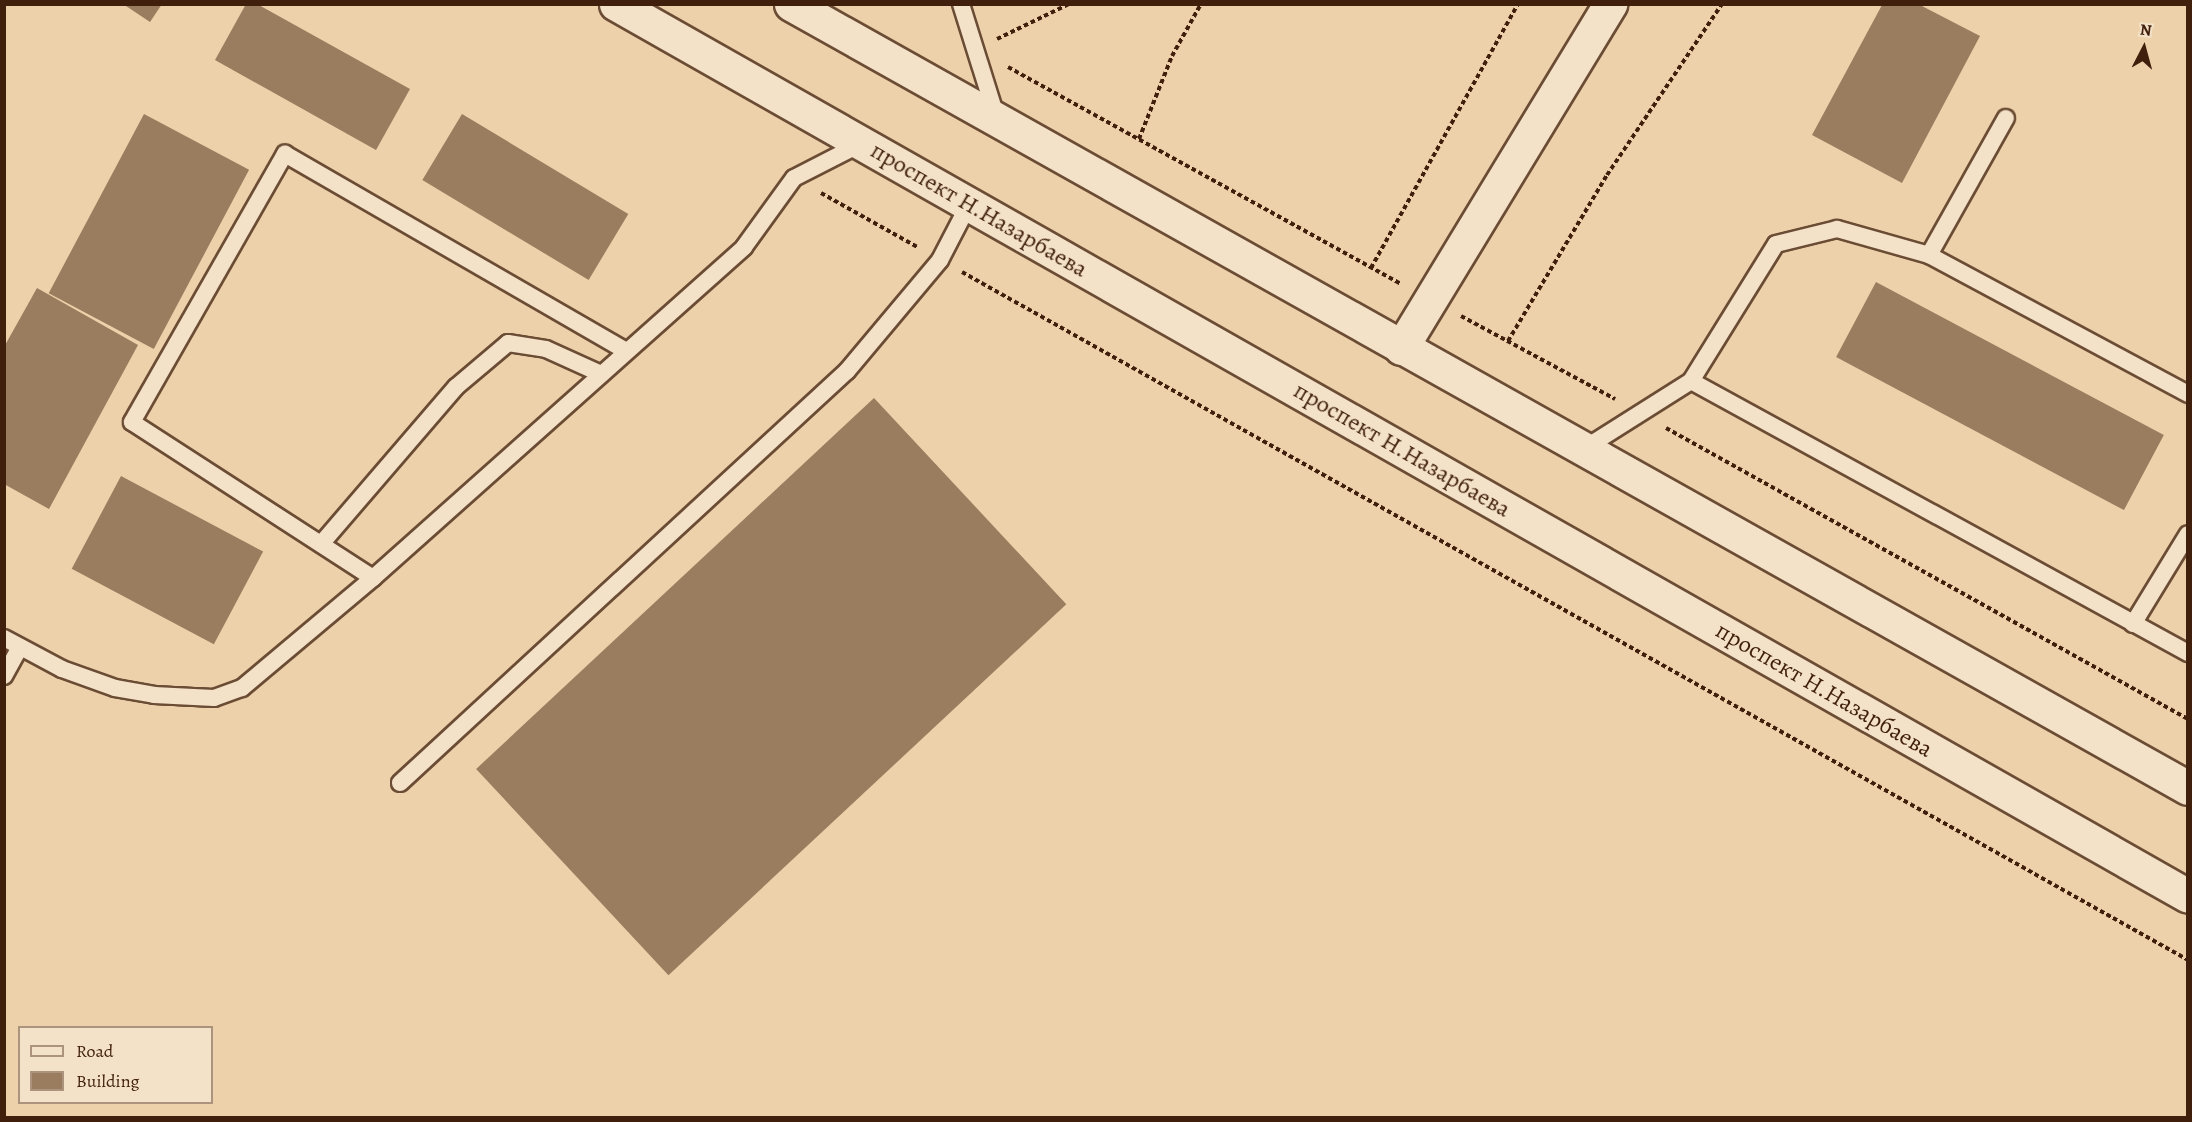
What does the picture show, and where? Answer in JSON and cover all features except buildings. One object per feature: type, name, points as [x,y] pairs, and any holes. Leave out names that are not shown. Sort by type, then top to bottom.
[{"type":"main road","name":"проспект Н.Назарбаева","points":[[616,4],[2187,896]]},
{"type":"main road","points":[[791,4],[996,116],[1401,348],[2187,788]]},
{"type":"main road","points":[[1401,348],[1610,4]]},
{"type":"lane","points":[[961,4],[996,116]]},
{"type":"lane","points":[[1929,255],[2006,118]]},
{"type":"lane","points":[[4,638],[62,669],[116,688],[154,695],[213,698],[242,688],[373,578],[744,247],[794,178],[862,143]]},
{"type":"lane","points":[[373,578],[132,422],[285,154],[626,351]]},
{"type":"lane","points":[[400,783],[847,371],[940,260],[969,204]]},
{"type":"lane","points":[[1582,450],[1691,381],[1776,244],[1837,229],[1929,255],[2187,394]]},
{"type":"lane","points":[[321,544],[456,387],[508,343],[546,349],[601,374]]},
{"type":"lane","points":[[1691,381],[2187,653]]},
{"type":"lane","points":[[2133,624],[2187,534]]},
{"type":"lane","points":[[4,676],[20,647]]},
{"type":"path","points":[[975,49],[1069,4]]},
{"type":"path","points":[[1138,139],[1172,56],[1201,4]]},
{"type":"path","points":[[1371,268],[1518,4]]},
{"type":"path","points":[[1508,341],[1607,175],[1722,4]]},
{"type":"path","points":[[975,49],[1371,268],[1641,413],[2187,719]]},
{"type":"path","points":[[794,178],[2187,960]]}]
